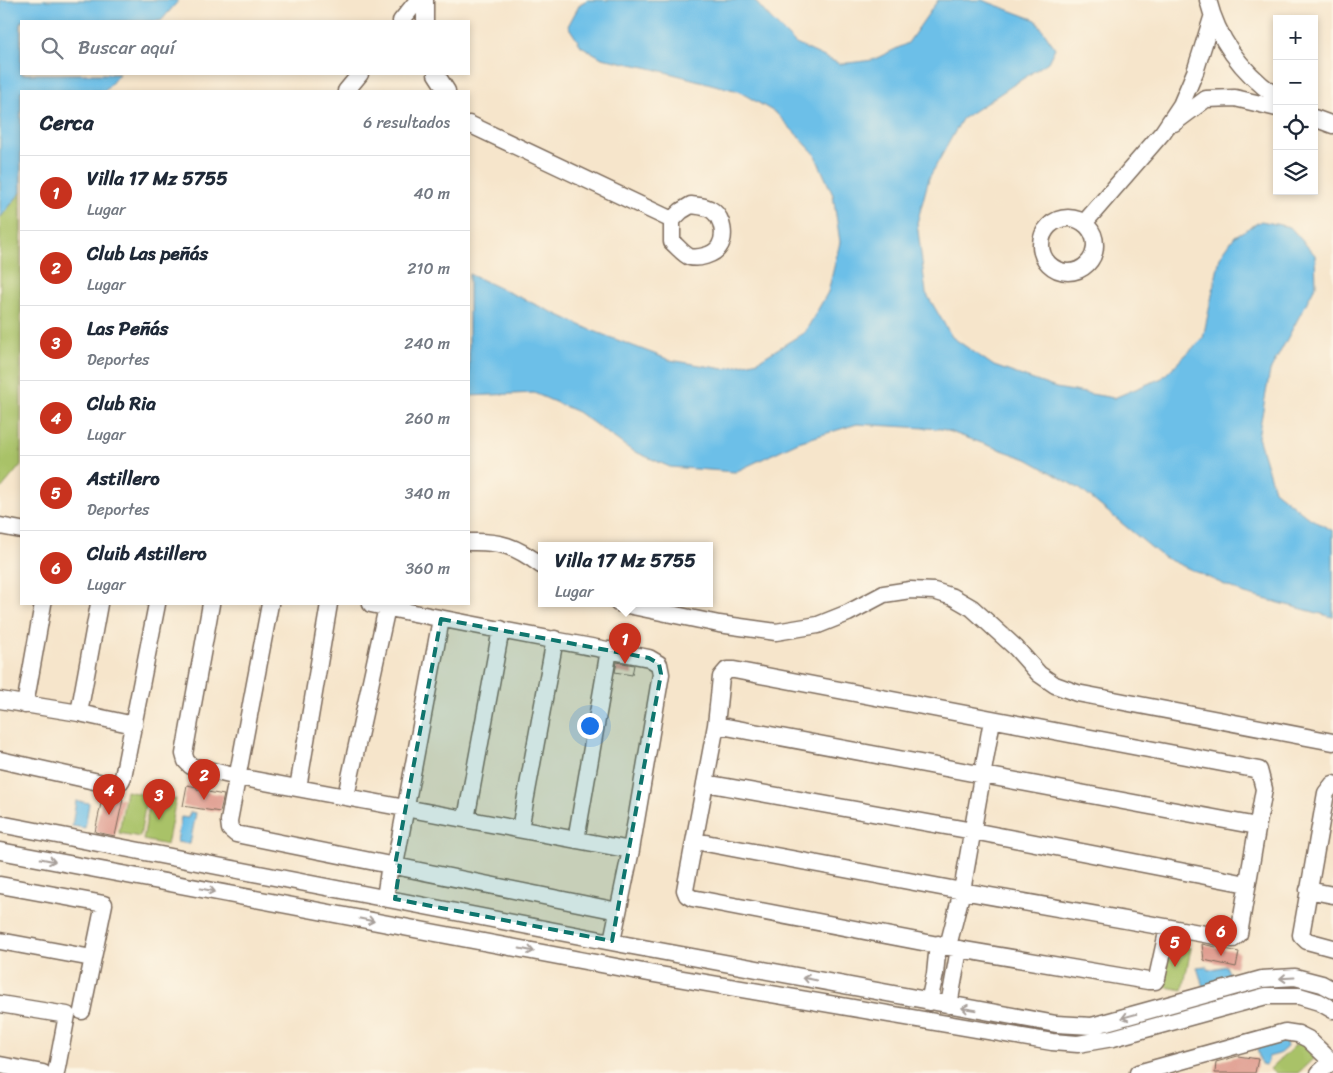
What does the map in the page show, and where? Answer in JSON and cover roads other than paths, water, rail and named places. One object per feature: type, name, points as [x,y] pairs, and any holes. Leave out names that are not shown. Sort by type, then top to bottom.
[{"type":"street","points":[[402,20],[418,0]]},
{"type":"street","points":[[425,0],[425,20]]},
{"type":"street","points":[[1208,0],[1212,18],[1228,47],[1260,85],[1273,94]]},
{"type":"street","points":[[1085,222],[1163,132],[1181,105],[1196,72],[1212,18]]},
{"type":"street","points":[[347,90],[359,75]]},
{"type":"street","points":[[437,75],[446,90]]},
{"type":"street","points":[[1163,132],[1206,99],[1235,98],[1273,107]]},
{"type":"street","points":[[1318,119],[1333,124]]},
{"type":"street","points":[[470,124],[672,220]]},
{"type":"street","points":[[0,527],[20,530]]},
{"type":"street","points":[[470,542],[490,541],[514,548],[538,563]]},
{"type":"street","points":[[637,607],[719,624],[776,632],[818,625],[848,613],[884,594],[910,590],[934,591],[953,597],[972,608],[1016,648],[1039,674],[1055,685],[1077,693],[1333,742]]},
{"type":"street","points":[[25,705],[43,605]]},
{"type":"street","points":[[79,713],[99,605]]},
{"type":"street","points":[[0,760],[112,785],[121,781],[134,724],[156,605]]},
{"type":"street","points":[[211,605],[184,754],[186,761],[191,766],[298,788],[631,850]]},
{"type":"street","points":[[270,605],[229,821],[230,829],[236,834],[618,911]]},
{"type":"street","points":[[298,788],[329,605]]},
{"type":"street","points":[[346,796],[379,605],[441,619],[649,658],[659,664],[661,674],[631,850],[618,911],[623,968]]},
{"type":"street","points":[[390,899],[441,619]]},
{"type":"street","points":[[466,819],[501,629]]},
{"type":"street","points":[[520,829],[555,639]]},
{"type":"street","points":[[576,840],[609,650]]},
{"type":"street","points":[[695,841],[1233,939],[1238,934],[1264,789],[1259,770],[734,670],[727,670],[721,677],[716,724],[685,890],[687,895],[692,898],[1148,981],[1155,981],[1157,978],[1168,928]]},
{"type":"street","points":[[0,700],[134,724]]},
{"type":"street","points":[[928,1002],[935,974],[948,946],[962,891],[992,720]]},
{"type":"street","points":[[716,724],[1257,826]]},
{"type":"street","points":[[705,783],[974,831],[1247,884]]},
{"type":"street","points":[[1333,784],[1326,793],[1326,836],[1308,890],[1301,935],[1307,941],[1333,948]]},
{"type":"street","points":[[0,824],[928,1002],[1056,1024],[1092,1026],[1262,979],[1295,977],[1322,984],[1333,990]]},
{"type":"street","points":[[0,851],[623,968],[1052,1042],[1078,1044],[1113,1038],[1266,996],[1299,996],[1319,1002],[1333,1010]]},
{"type":"street","points":[[151,880],[154,854]]},
{"type":"street","points":[[0,885],[104,904],[82,1011]]},
{"type":"street","points":[[1308,890],[1333,895]]},
{"type":"street","points":[[0,941],[92,958]]},
{"type":"street","points":[[948,946],[949,1005]]},
{"type":"street","points":[[1262,979],[1266,996]]},
{"type":"street","points":[[0,1004],[67,1015],[56,1073]]},
{"type":"street","points":[[1078,1044],[1079,1025]]},
{"type":"street","points":[[1138,1073],[1285,1032],[1298,1034],[1308,1039],[1333,1061],[1319,1073]]},
{"type":"street","points":[[0,1065],[44,1073]]},
{"type":"water","points":[[0,0],[179,0],[162,20],[20,20],[20,75],[118,75],[106,90],[20,90],[20,193],[0,218]]},
{"type":"water","points":[[587,0],[754,0],[796,44],[840,64],[873,60],[908,43],[938,0],[982,0],[1036,20],[1055,48],[1048,62],[962,119],[929,178],[917,223],[926,293],[952,337],[994,366],[1056,388],[1114,398],[1162,378],[1203,338],[1220,257],[1235,236],[1261,221],[1290,227],[1315,255],[1316,285],[1270,371],[1258,437],[1274,490],[1306,516],[1333,531],[1333,617],[1245,594],[1163,557],[1080,489],[1027,459],[942,429],[857,424],[798,442],[735,472],[670,467],[631,450],[578,412],[534,393],[470,396],[470,274],[591,330],[670,360],[724,369],[758,361],[805,332],[828,292],[840,242],[833,195],[814,153],[776,113],[738,91],[650,68],[602,58],[581,46],[568,26],[580,4]]},
{"type":"water","points":[[76,801],[89,803],[85,828],[72,826]]},
{"type":"water","points":[[190,812],[196,813],[190,844],[177,842],[181,817],[188,818]]},
{"type":"water","points":[[1206,966],[1208,970],[1226,966],[1232,979],[1203,987],[1197,967]]},
{"type":"water","points":[[1285,1037],[1287,1047],[1279,1054],[1268,1057],[1268,1062],[1265,1065],[1261,1064],[1256,1045]]},
{"type":"place","name":"Villa 17 Mz 5755","points":[[625,664]]},
{"type":"place","name":"Club Las peñás","points":[[204,800]]},
{"type":"place","name":"Club Ria","points":[[109,815]]},
{"type":"place","name":"Las Peñás","points":[[159,820]]},
{"type":"place","name":"Cluib Astillero","points":[[1221,956]]},
{"type":"place","name":"Astillero","points":[[1175,967]]}]
